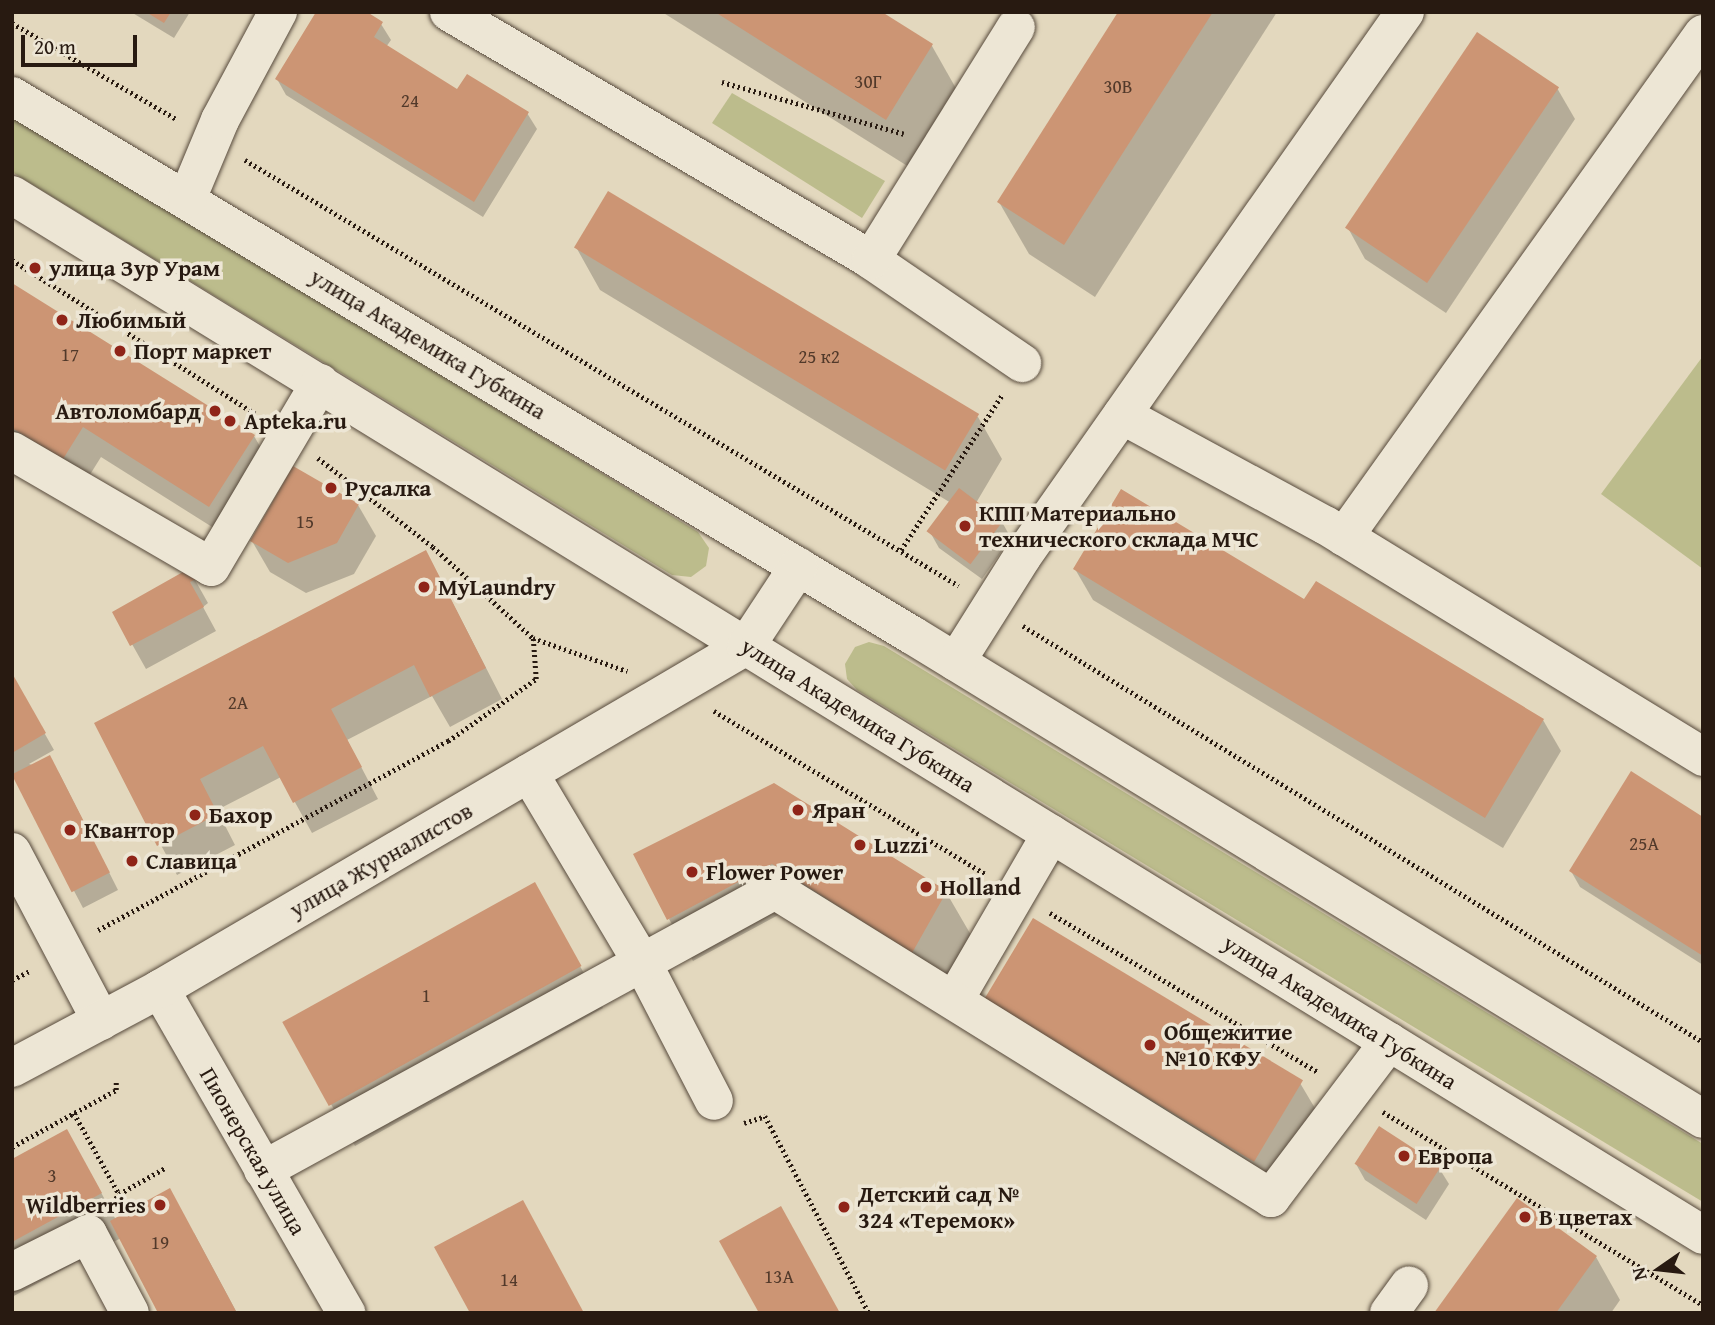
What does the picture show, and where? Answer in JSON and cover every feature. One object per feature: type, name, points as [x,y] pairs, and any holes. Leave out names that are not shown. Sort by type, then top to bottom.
[{"type":"street","points":[[187,199],[211,140],[278,12]]},
{"type":"street","points":[[449,12],[871,260],[1022,363]]},
{"type":"street","points":[[956,662],[990,606],[1405,12]]},
{"type":"street","points":[[871,260],[1012,17]]},
{"type":"street","points":[[1344,537],[1703,34]]},
{"type":"street","name":"улица Академика Губкина","points":[[12,96],[956,662],[1703,1119]]},
{"type":"street","name":"улица Академика Губкина","points":[[12,195],[1703,1235]]},
{"type":"street","points":[[12,452],[211,567],[320,383]]},
{"type":"street","points":[[1122,415],[1344,537],[1703,757]]},
{"type":"street","points":[[746,646],[798,567]]},
{"type":"street","name":"улица Журналистов","points":[[12,1068],[160,989],[746,646]]},
{"type":"street","points":[[529,773],[643,964],[714,1101]]},
{"type":"street","points":[[955,999],[1051,834]]},
{"type":"street","points":[[12,852],[101,1021]]},
{"type":"street","points":[[263,1170],[775,890],[955,999],[1271,1198],[1389,1042]]},
{"type":"street","name":"Пионерская улица","points":[[160,989],[345,1313]]},
{"type":"street","points":[[12,1272],[88,1234],[130,1313]]},
{"type":"path","points":[[12,23],[901,550],[1703,1042]]},
{"type":"path","points":[[722,82],[900,132]]},
{"type":"path","points":[[12,260],[290,436],[433,547],[533,638],[674,688],[1703,1305]]},
{"type":"path","points":[[901,550],[1022,363]]},
{"type":"path","points":[[12,980],[65,951],[133,908],[188,885],[448,741],[536,678],[533,638]]},
{"type":"path","points":[[12,1147],[116,1090],[116,1081]]},
{"type":"path","points":[[714,1101],[731,1128],[765,1116],[869,1313]]},
{"type":"path","points":[[74,1113],[119,1194]]},
{"type":"path","points":[[88,1234],[119,1194],[165,1168]]},
{"type":"green space","points":[[732,93],[885,181],[862,218],[712,123]]},
{"type":"green space","points":[[12,113],[698,532],[709,548],[706,566],[691,577],[672,575],[12,172]]},
{"type":"green space","points":[[1703,356],[1703,569],[1601,494]]},
{"type":"green space","points":[[869,642],[884,646],[1703,1144],[1703,1202],[857,690],[847,679],[845,664],[855,647]]},
{"type":"building","points":[[146,12],[171,12],[164,23]]},
{"type":"building","points":[[316,12],[367,12],[383,22],[374,37],[457,89],[467,74],[529,112],[474,202],[275,79]]},
{"type":"building","points":[[715,12],[882,12],[933,44],[886,120]]},
{"type":"building","points":[[1118,12],[1213,12],[1064,245],[997,202]]},
{"type":"building","points":[[1477,32],[1559,87],[1427,283],[1345,228]]},
{"type":"building","points":[[608,191],[979,414],[945,471],[574,248]]},
{"type":"building","points":[[12,283],[255,435],[209,507],[83,427],[63,459],[12,428]]},
{"type":"building","points":[[293,466],[359,504],[337,543],[288,563],[250,541]]},
{"type":"building","name":"КПП Материально технического склада МЧС","points":[[959,488],[1003,521],[970,564],[927,531]]},
{"type":"building","points":[[1121,489],[1304,599],[1316,581],[1544,719],[1485,818],[1073,569]]},
{"type":"building","points":[[426,550],[486,668],[430,697],[414,665],[331,709],[362,767],[293,803],[263,746],[200,779],[218,814],[157,846],[94,723]]},
{"type":"building","points":[[190,568],[196,579],[190,582],[204,607],[130,646],[112,612]]},
{"type":"building","points":[[12,673],[46,733],[12,753]]},
{"type":"building","points":[[50,755],[110,873],[72,892],[12,775]]},
{"type":"building","points":[[1631,771],[1703,817],[1703,956],[1569,871]]},
{"type":"building","points":[[774,783],[947,891],[912,953],[772,864],[667,920],[633,854]]},
{"type":"building","points":[[535,882],[582,966],[329,1106],[282,1022]]},
{"type":"building","name":"Общежитие №10 КФУ","points":[[1033,918],[1303,1080],[1254,1162],[984,999]]},
{"type":"building","points":[[1379,1126],[1441,1166],[1417,1204],[1354,1164]]},
{"type":"building","points":[[67,1129],[102,1193],[12,1242],[12,1159]]},
{"type":"building","points":[[170,1188],[237,1313],[158,1313],[110,1221]]},
{"type":"building","points":[[1517,1198],[1597,1256],[1556,1313],[1434,1313]]},
{"type":"building","points":[[523,1200],[584,1313],[470,1313],[434,1247]]},
{"type":"building","points":[[781,1206],[840,1313],[759,1313],[719,1241]]},
{"type":"place","name":"улица Зур Урам","points":[[35,268]]},
{"type":"place","name":"Любимый","points":[[62,320]]},
{"type":"place","name":"Порт маркет","points":[[120,351]]},
{"type":"place","name":"Автоломбард","points":[[215,411]]},
{"type":"place","name":"Apteka.ru","points":[[230,421]]},
{"type":"place","name":"Русалка","points":[[331,488]]},
{"type":"place","name":"КПП Материально технического склада МЧС","points":[[965,526]]},
{"type":"place","name":"MyLaundry","points":[[424,587]]},
{"type":"place","name":"Яран","points":[[798,810]]},
{"type":"place","name":"Бахор","points":[[195,815]]},
{"type":"place","name":"Квантор","points":[[70,830]]},
{"type":"place","name":"Luzzi","points":[[860,845]]},
{"type":"place","name":"Славица","points":[[132,861]]},
{"type":"place","name":"Flower Power","points":[[692,872]]},
{"type":"place","name":"Holland","points":[[926,887]]},
{"type":"place","name":"Общежитие №10 КФУ","points":[[1150,1045]]},
{"type":"place","name":"Европа","points":[[1404,1156]]},
{"type":"place","name":"Wildberries","points":[[160,1205]]},
{"type":"place","name":"Детский сад № 324 «Теремок»","points":[[844,1207]]},
{"type":"place","name":"В цветах","points":[[1525,1217]]}]
